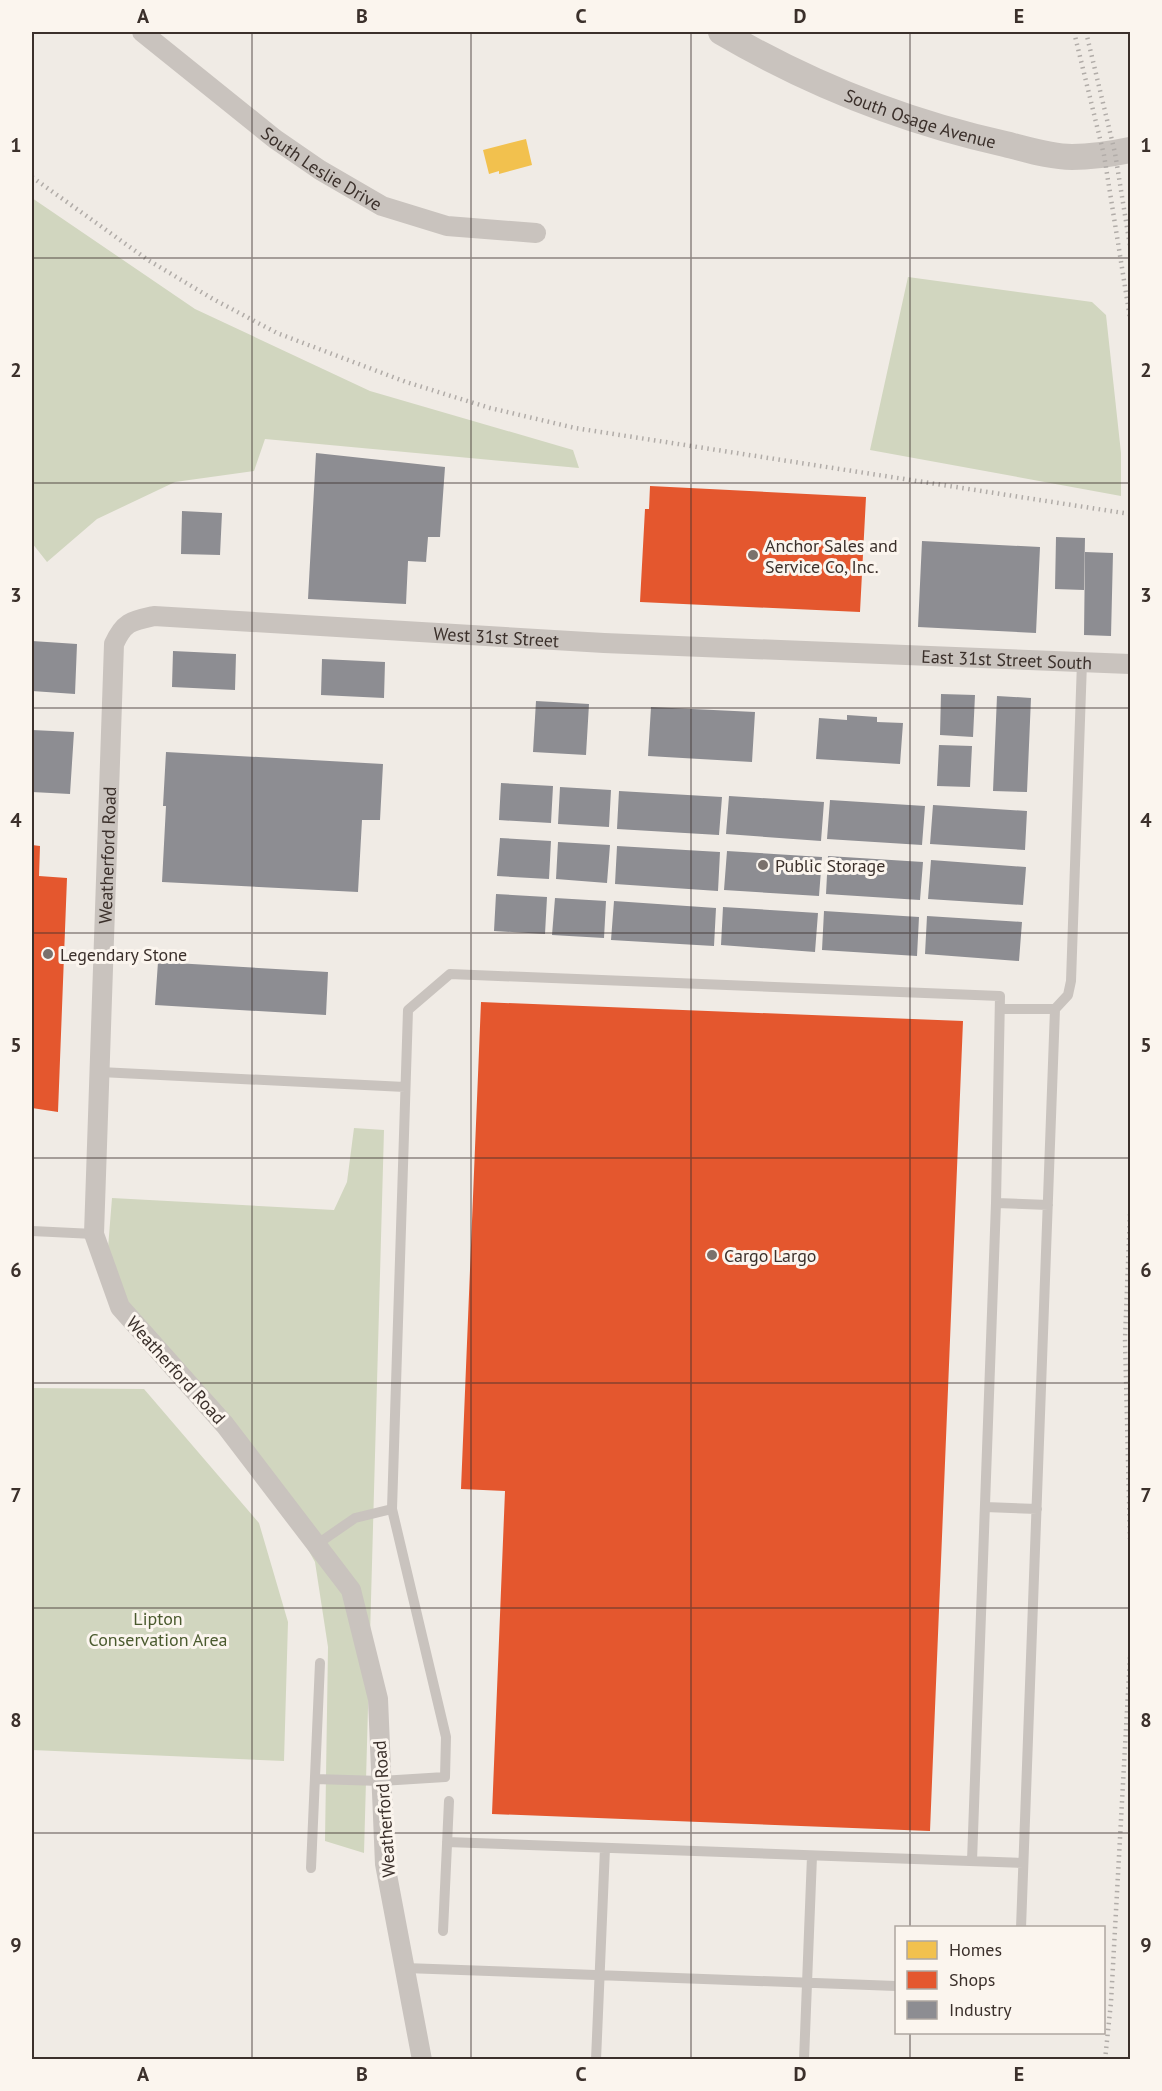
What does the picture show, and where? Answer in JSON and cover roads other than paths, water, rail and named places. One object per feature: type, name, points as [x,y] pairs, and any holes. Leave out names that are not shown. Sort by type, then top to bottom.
[{"type":"street","name":"South Leslie Drive","points":[[142,32],[275,140],[320,170],[382,206],[447,226],[536,233]]},
{"type":"street","name":"South Osage Avenue","points":[[722,32],[751,49],[868,103],[979,138],[1037,152],[1070,157],[1104,155],[1131,150]]},
{"type":"street","name":"West 31st Street","points":[[117,638],[120,631],[132,621],[154,616],[593,642],[884,654]]},
{"type":"street","name":"Weatherford Road","points":[[117,638],[114,644],[94,1234],[120,1306],[225,1425],[351,1590],[378,1699],[385,1864],[422,2060]]},
{"type":"street","name":"East 31st Street South","points":[[884,654],[1131,664]]},
{"type":"lane","points":[[1021,1926],[1055,1010],[1068,995],[1071,981],[1082,662]]},
{"type":"lane","points":[[315,1779],[381,1781],[445,1777],[446,1737],[392,1509],[408,1010],[450,974],[1000,996],[996,1203],[972,1861]]},
{"type":"lane","points":[[1000,1009],[1055,1010]]},
{"type":"lane","points":[[100,1072],[405,1087]]},
{"type":"lane","points":[[996,1203],[1048,1205]]},
{"type":"lane","points":[[32,1231],[94,1234]]},
{"type":"lane","points":[[985,1507],[1037,1509]]},
{"type":"lane","points":[[316,1545],[355,1518],[392,1509]]},
{"type":"lane","points":[[311,1868],[320,1663]]},
{"type":"lane","points":[[443,1931],[449,1801]]},
{"type":"lane","points":[[447,1842],[1023,1863]]},
{"type":"lane","points":[[597,2060],[605,1848]]},
{"type":"lane","points":[[804,2060],[812,1856]]},
{"type":"lane","points":[[405,1968],[895,1986]]},
{"type":"railway","points":[[1074,32],[1104,155],[1130,318]]},
{"type":"railway","points":[[1086,32],[1115,153],[1130,246]]},
{"type":"railway","points":[[32,177],[148,260],[213,299],[277,333],[406,382],[490,408],[575,428],[1130,514]]},
{"type":"railway","points":[[1130,1214],[1125,1339],[1130,1539]]},
{"type":"railway","points":[[1105,2060],[1111,2002],[1130,1656]]},
{"type":"place","name":"Anchor Sales and Service Co, Inc.","points":[[753,555]]},
{"type":"place","name":"Public Storage","points":[[763,865]]},
{"type":"place","name":"Legendary Stone","points":[[48,954]]},
{"type":"place","name":"Cargo Largo","points":[[712,1255]]},
{"type":"park label","name":"Lipton Conservation Area","points":[[158,1628]]}]
